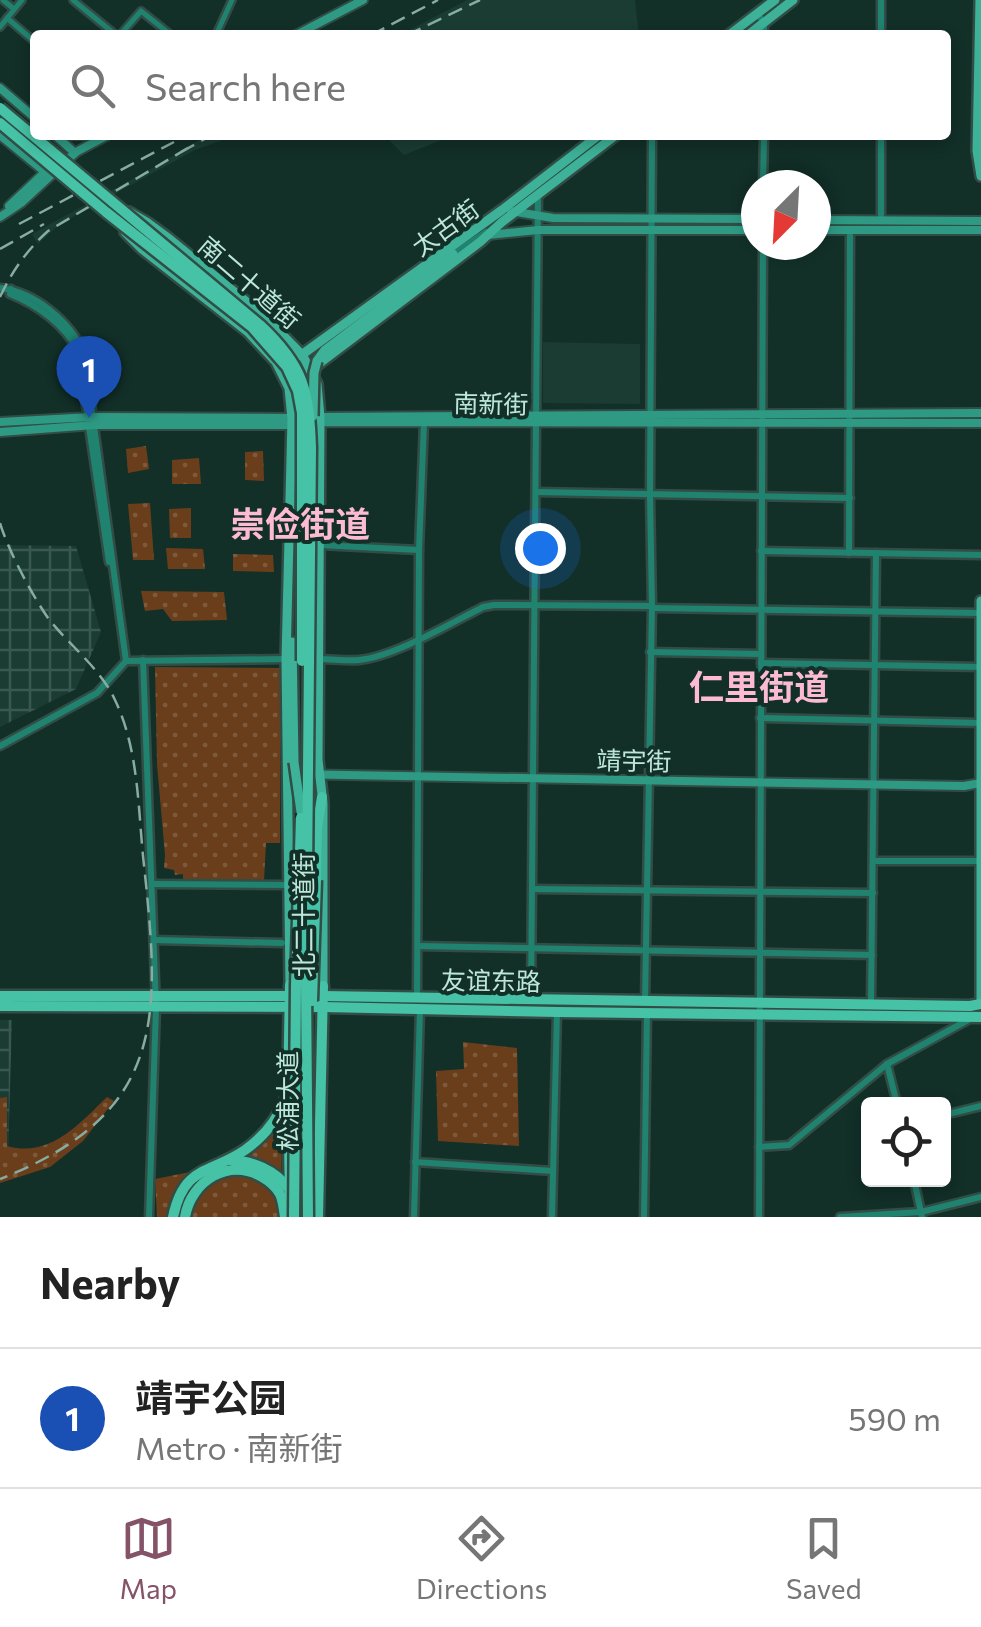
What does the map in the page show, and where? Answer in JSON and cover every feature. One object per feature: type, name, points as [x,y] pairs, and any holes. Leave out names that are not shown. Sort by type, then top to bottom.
[{"type":"highway","points":[[0,108],[30,135]]},
{"type":"highway","points":[[0,123],[260,325],[288,353],[305,388],[311,448],[294,991]]},
{"type":"highway","points":[[35,140],[252,327],[280,356],[298,391],[304,459],[301,812],[294,991]]},
{"type":"highway","points":[[307,1102],[317,828],[322,796]]},
{"type":"highway","name":"友谊东路","points":[[0,1006],[156,1002],[294,991],[419,1004],[557,1012],[981,1004]]},
{"type":"highway","name":"北二十道街","points":[[290,1217],[288,1092],[294,991]]},
{"type":"highway","name":"松浦大道","points":[[294,991],[307,1102],[308,1217]]},
{"type":"highway","name":"松浦大道","points":[[290,1217],[294,991]]},
{"type":"highway","name":"友谊东路","points":[[0,996],[156,1002]]},
{"type":"highway","name":"北二十道街","points":[[318,1217],[323,996]]},
{"type":"highway","name":"友谊东路","points":[[419,1004],[531,1000],[646,1008]]},
{"type":"highway","name":"友谊东路","points":[[759,1008],[977,1017]]},
{"type":"highway","points":[[173,1217],[189,1181],[202,1170],[244,1151],[279,1113],[288,1092]]},
{"type":"highway","points":[[224,1160],[257,1165],[290,1189]]},
{"type":"highway","points":[[185,1217],[194,1191],[210,1177],[228,1170],[242,1170],[266,1179],[280,1194],[290,1217]]},
{"type":"main road","points":[[306,30],[363,0]]},
{"type":"main road","points":[[315,30],[372,0]]},
{"type":"main road","points":[[752,30],[776,0]]},
{"type":"main road","points":[[738,30],[793,0]]},
{"type":"main road","points":[[980,0],[977,151],[981,176]]},
{"type":"main road","points":[[0,88],[30,114]]},
{"type":"main road","points":[[0,135],[45,172]]},
{"type":"main road","points":[[61,140],[74,152]]},
{"type":"main road","points":[[0,215],[45,172],[92,140]]},
{"type":"main road","points":[[0,215],[20,203],[74,152],[98,140]]},
{"type":"main road","points":[[502,210],[593,140]]},
{"type":"main road","points":[[502,222],[609,140]]},
{"type":"main road","name":"南二十道街","points":[[110,208],[148,223],[264,318],[314,365],[320,419],[319,658]]},
{"type":"main road","name":"南二十道街","points":[[110,208],[142,249],[248,332],[286,378],[292,400],[289,659]]},
{"type":"main road","name":"太古街","points":[[304,356],[502,210],[553,218],[741,220]]},
{"type":"main road","points":[[831,220],[981,221]]},
{"type":"main road","name":"太古街","points":[[314,365],[502,222]]},
{"type":"main road","name":"太古街","points":[[488,236],[538,230],[741,230]]},
{"type":"main road","points":[[831,230],[981,230]]},
{"type":"main road","name":"太古街","points":[[314,365],[325,350],[453,254]]},
{"type":"main road","points":[[276,362],[304,356]]},
{"type":"main road","points":[[286,378],[314,365],[311,448]]},
{"type":"main road","name":"南新街","points":[[320,419],[764,420],[981,413]]},
{"type":"main road","name":"南新街","points":[[851,419],[981,423]]},
{"type":"main road","name":"南新街","points":[[0,422],[536,420]]},
{"type":"main road","name":"南新街","points":[[0,432],[90,421]]},
{"type":"main road","points":[[981,601],[981,1004]]},
{"type":"main road","name":"北二十道街","points":[[319,658],[323,996]]},
{"type":"main road","points":[[289,659],[294,762],[301,812]]},
{"type":"main road","name":"北二十道街","points":[[289,659],[288,885],[294,991]]},
{"type":"main road","name":"靖宇街","points":[[287,774],[981,784]]},
{"type":"street","points":[[3,0],[14,9]]},
{"type":"street","points":[[0,27],[22,0]]},
{"type":"street","points":[[72,0],[111,30]]},
{"type":"street","points":[[218,30],[232,0]]},
{"type":"street","points":[[881,0],[881,30]]},
{"type":"street","points":[[123,30],[141,11],[165,30]]},
{"type":"street","points":[[7,18],[30,38]]},
{"type":"street","points":[[761,18],[763,30]]},
{"type":"street","points":[[644,1217],[652,607],[652,140]]},
{"type":"street","points":[[763,170],[764,140]]},
{"type":"street","points":[[881,140],[882,220]]},
{"type":"street","points":[[531,1000],[538,182]]},
{"type":"street","name":"太古街","points":[[453,254],[502,222]]},
{"type":"street","points":[[849,553],[850,230]]},
{"type":"street","points":[[759,1217],[763,260]]},
{"type":"street","points":[[0,288],[37,300],[76,336],[84,352],[90,421],[125,663]]},
{"type":"street","points":[[414,1217],[419,1004],[419,550],[424,422]]},
{"type":"street","points":[[536,492],[850,498]]},
{"type":"street","points":[[320,546],[419,550]]},
{"type":"street","points":[[761,551],[981,555]]},
{"type":"street","points":[[871,1004],[876,553]]},
{"type":"street","points":[[0,746],[96,694],[125,663],[360,660],[419,639],[484,607],[534,604],[980,613]]},
{"type":"street","points":[[650,652],[876,666],[981,667]]},
{"type":"street","points":[[143,660],[156,1002],[149,1217]]},
{"type":"street","points":[[760,718],[981,723]]},
{"type":"street","points":[[873,860],[980,861]]},
{"type":"street","points":[[153,884],[288,885]]},
{"type":"street","points":[[532,888],[872,893]]},
{"type":"street","points":[[154,940],[282,943]]},
{"type":"street","points":[[418,946],[872,955]]},
{"type":"street","points":[[552,1217],[557,1012]]},
{"type":"street","points":[[759,1147],[789,1145],[888,1064],[977,1017]]},
{"type":"street","points":[[888,1064],[895,1097]]},
{"type":"street","points":[[951,1113],[981,1106]]},
{"type":"street","points":[[415,1162],[554,1171]]},
{"type":"street","points":[[916,1187],[922,1214]]},
{"type":"street","points":[[840,1217],[922,1214],[981,1197]]},
{"type":"shaded area","points":[[467,0],[635,0],[638,30],[410,30]]},
{"type":"shaded area","points":[[199,140],[223,140],[195,150],[60,224],[38,244],[32,234]]},
{"type":"shaded area","points":[[389,140],[442,140],[404,155]]},
{"type":"shaded area","points":[[543,342],[640,344],[640,404],[543,403]]},
{"type":"shaded area","points":[[146,446],[149,469],[128,473],[126,449]]},
{"type":"shaded area","points":[[263,451],[264,481],[245,480],[245,452]]},
{"type":"shaded area","points":[[199,458],[201,484],[172,484],[172,460]]},
{"type":"shaded area","points":[[150,503],[154,560],[133,560],[128,504]]},
{"type":"shaded area","points":[[191,508],[191,538],[170,538],[169,509]]},
{"type":"shaded area","points":[[0,545],[76,546],[101,632],[76,689],[0,727]]},
{"type":"shaded area","points":[[166,548],[203,549],[205,569],[168,569]]},
{"type":"shaded area","points":[[233,554],[273,555],[274,572],[233,571]]},
{"type":"shaded area","points":[[141,591],[224,592],[227,620],[172,621],[163,609],[145,611]]},
{"type":"shaded area","points":[[155,667],[280,668],[280,843],[266,843],[264,881],[183,879],[183,874],[175,875],[174,870],[164,868]]},
{"type":"shaded area","points":[[0,1020],[12,1020],[8,1156],[0,1160]]},
{"type":"shaded area","points":[[463,1042],[517,1048],[519,1146],[438,1141],[436,1071],[464,1069]]},
{"type":"shaded area","points":[[7,1097],[7,1146],[22,1148],[50,1143],[74,1128],[107,1097],[114,1101],[83,1141],[50,1167],[0,1183],[0,1098]]},
{"type":"shaded area","points":[[282,1120],[281,1217],[157,1217],[155,1179],[225,1165]]},
{"type":"railway","points":[[381,30],[438,0]]},
{"type":"railway","points":[[417,30],[480,0]]},
{"type":"railway","points":[[181,152],[203,140]]},
{"type":"railway","points":[[19,224],[174,142]]},
{"type":"railway","points":[[0,297],[21,261],[48,231],[193,145]]},
{"type":"railway","points":[[0,249],[44,224]]},
{"type":"railway","points":[[0,523],[14,559],[42,608],[102,678],[123,718],[136,776],[152,964],[150,1010],[142,1052],[124,1089],[96,1122],[56,1152],[0,1179]]},
{"type":"place","name":"靖宇公园","points":[[89,418]]},
{"type":"district","name":"崇俭街道","points":[[300,522]]},
{"type":"district","name":"仁里街道","points":[[759,685]]}]
